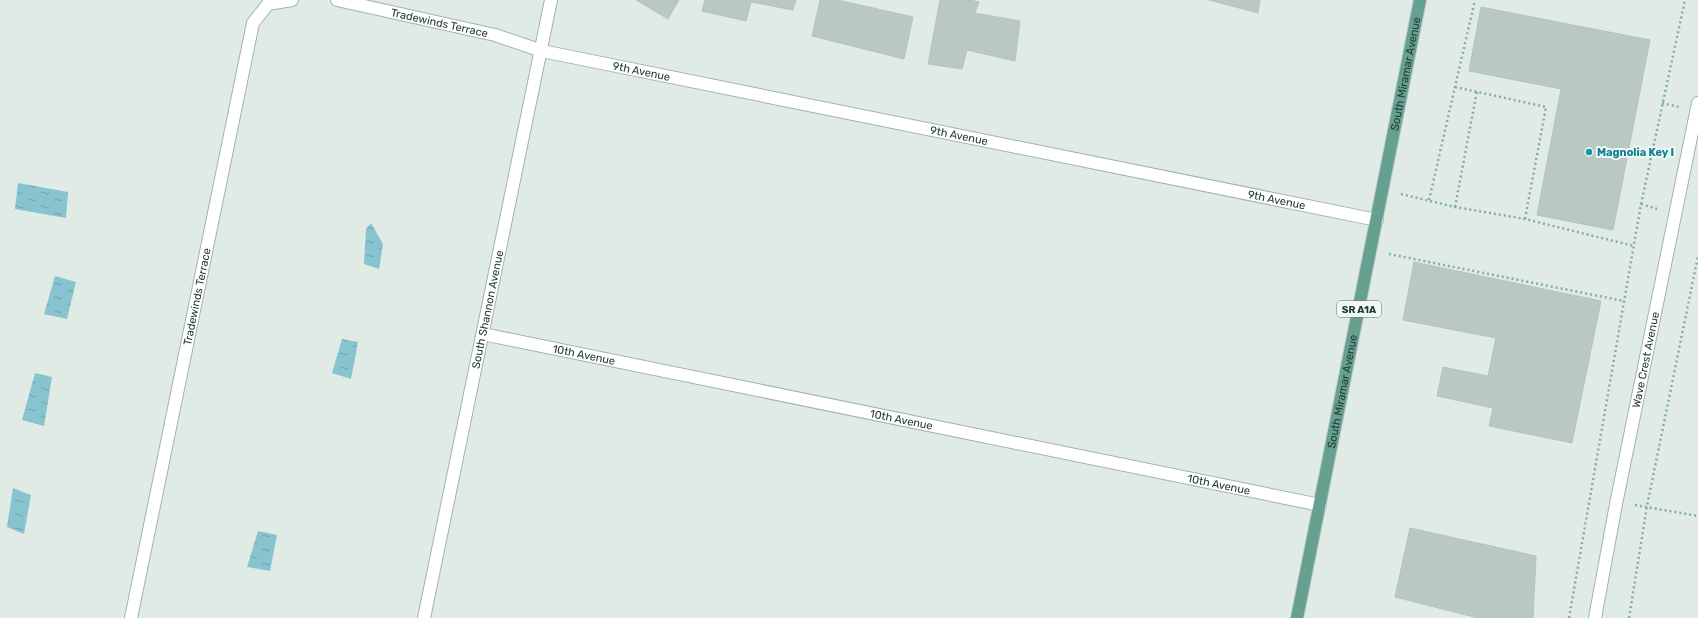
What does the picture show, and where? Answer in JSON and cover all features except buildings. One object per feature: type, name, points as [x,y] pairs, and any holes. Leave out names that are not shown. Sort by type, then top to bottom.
[{"type":"main road","name":"South Miramar Avenue","points":[[1297,618],[1420,0]]},
{"type":"street","name":"Tradewinds Terrace","points":[[131,618],[253,23],[268,4],[292,0]]},
{"type":"street","name":"Tradewinds Terrace","points":[[337,0],[495,35],[542,51]]},
{"type":"street","name":"South Shannon Avenue","points":[[424,618],[542,51],[551,0]]},
{"type":"street","name":"9th Avenue","points":[[542,51],[1377,220]]},
{"type":"street","name":"Wave Crest Avenue","points":[[1596,618],[1616,504],[1698,103]]},
{"type":"street","name":"10th Avenue","points":[[482,334],[1320,505]]},
{"type":"path","points":[[1429,200],[1475,0]]},
{"type":"path","points":[[1569,618],[1634,246],[1659,118],[1685,0]]},
{"type":"path","points":[[1455,87],[1546,107],[1525,219]]},
{"type":"path","points":[[1455,207],[1477,91]]},
{"type":"path","points":[[1401,194],[1455,207],[1525,219],[1634,246]]},
{"type":"path","points":[[1371,251],[1624,301]]},
{"type":"path","points":[[1629,618],[1647,506],[1698,256]]},
{"type":"path","points":[[1616,504],[1647,506],[1698,516]]},
{"type":"water","points":[[18,183],[68,192],[66,218],[15,209]]},
{"type":"water","points":[[371,223],[383,244],[379,269],[364,264],[366,229]]},
{"type":"water","points":[[55,276],[76,282],[67,319],[44,314]]},
{"type":"water","points":[[342,339],[358,342],[351,379],[332,373]]},
{"type":"water","points":[[35,373],[52,377],[44,426],[22,420]]},
{"type":"water","points":[[13,488],[31,495],[24,534],[7,527]]},
{"type":"water","points":[[258,531],[277,535],[270,571],[247,567]]},
{"type":"place","name":"Magnolia Key I","points":[[1589,152]]}]
